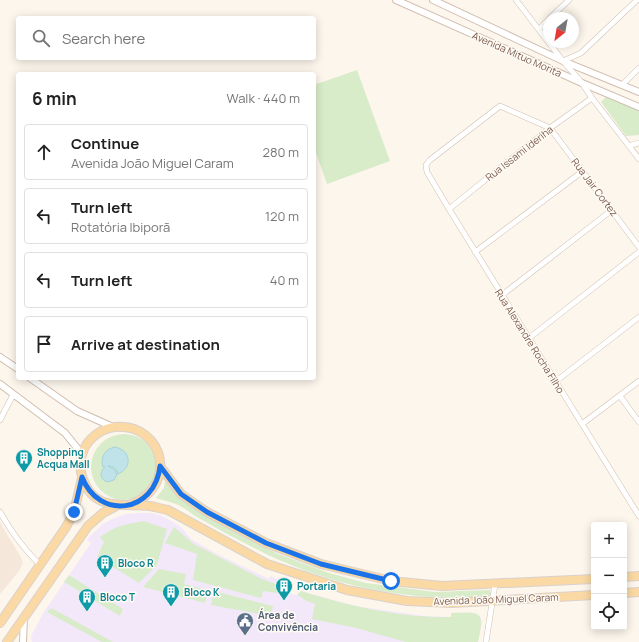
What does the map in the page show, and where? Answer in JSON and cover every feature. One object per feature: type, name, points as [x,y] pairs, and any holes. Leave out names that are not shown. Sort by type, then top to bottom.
[{"type":"main road","points":[[124,426],[136,429],[145,435],[153,444],[158,454],[160,466],[156,484],[145,498],[129,505],[116,506],[97,498],[88,489],[80,469],[82,454],[91,439],[100,432],[113,427],[124,426]]},
{"type":"main road","name":"Avenida João Miguel Caram","points":[[160,466],[181,494],[207,512],[266,543],[321,564],[391,581],[442,586],[591,579]]},
{"type":"main road","points":[[0,624],[66,527],[74,512],[82,477]]},
{"type":"main road","name":"Avenida João Miguel Caram","points":[[129,505],[151,506],[168,510],[267,564],[347,590],[407,600],[452,603],[591,595]]},
{"type":"main road","points":[[7,642],[88,526],[103,513],[116,506]]},
{"type":"main road","points":[[627,577],[639,576]]},
{"type":"main road","points":[[627,593],[639,592]]},
{"type":"street","name":"Avenida Mituo Morita","points":[[396,0],[639,107]]},
{"type":"street","name":"Avenida Mituo Morita","points":[[433,0],[563,61],[639,92]]},
{"type":"street","points":[[516,0],[582,83],[639,159]]},
{"type":"street","points":[[556,12],[569,0]]},
{"type":"street","points":[[563,61],[581,53],[637,0]]},
{"type":"street","points":[[538,29],[543,24]]},
{"type":"street","points":[[622,85],[639,68]]},
{"type":"street","name":"Rua Issami Ideriha","points":[[448,209],[550,128],[592,98]]},
{"type":"street","name":"Rua Alexandre Rocha Filho","points":[[550,128],[500,106],[430,160],[426,165],[427,172],[448,209],[639,516]]},
{"type":"street","name":"Rua Jair Cortez","points":[[550,128],[639,247]]},
{"type":"street","points":[[629,146],[639,143]]},
{"type":"street","points":[[475,252],[583,171]]},
{"type":"street","points":[[502,295],[612,210]]},
{"type":"street","points":[[528,338],[639,252]]},
{"type":"street","points":[[555,382],[639,317]]},
{"type":"street","points":[[0,356],[16,368]]},
{"type":"street","points":[[33,380],[77,412],[113,427]]},
{"type":"street","points":[[582,424],[639,381]]},
{"type":"street","points":[[0,384],[65,433],[82,454]]},
{"type":"street","points":[[0,420],[14,394]]},
{"type":"street","points":[[620,396],[639,422]]},
{"type":"street","points":[[0,512],[12,533],[24,549],[40,565]]},
{"type":"street","points":[[486,642],[496,584]]},
{"type":"street","points":[[23,642],[24,617]]},
{"type":"shaded area","points":[[140,513],[160,515],[182,528],[191,539],[217,554],[269,579],[270,576],[284,582],[285,585],[283,592],[297,595],[301,591],[355,606],[424,616],[451,617],[451,613],[475,613],[481,618],[482,622],[478,642],[32,642],[31,636],[44,612],[91,543],[87,540],[91,535],[103,524],[112,519],[126,514]]},
{"type":"shaded area","points":[[0,522],[23,563],[19,571],[0,594]]},
{"type":"green space","points":[[357,70],[390,161],[327,184],[316,153],[316,84]]},
{"type":"green space","points":[[606,97],[639,111],[639,135],[626,136],[601,102]]},
{"type":"green space","points":[[124,434],[137,436],[152,449],[155,454],[157,467],[155,480],[142,495],[137,498],[124,500],[111,498],[96,485],[93,480],[91,467],[93,454],[106,439],[111,436]]},
{"type":"green space","points":[[165,481],[187,503],[240,535],[278,554],[329,573],[366,583],[435,592],[490,590],[491,595],[489,597],[458,598],[398,594],[340,582],[312,573],[284,562],[249,545],[204,521],[179,505],[156,498],[164,488]]},
{"type":"green space","points":[[144,521],[167,529],[157,565],[139,583],[97,557],[104,542],[100,537],[116,528]]},
{"type":"green space","points":[[174,527],[194,544],[262,579],[279,585],[277,593],[263,591],[261,598],[193,580],[197,554],[165,543]]},
{"type":"green space","points":[[159,569],[186,574],[184,584],[208,590],[205,603],[143,587]]},
{"type":"green space","points":[[69,575],[123,609],[120,616],[64,582]]},
{"type":"green space","points":[[214,591],[273,606],[271,616],[211,605]]},
{"type":"green space","points":[[301,591],[338,602],[394,613],[432,617],[451,617],[451,613],[475,613],[480,618],[481,624],[478,642],[406,642],[356,628],[312,619],[315,604],[304,600],[297,595]]},
{"type":"green space","points":[[51,608],[113,642],[102,642],[47,612]]},
{"type":"water","points":[[115,447],[127,455],[128,464],[123,471],[118,474],[114,468],[108,466],[115,470],[117,475],[114,480],[107,482],[101,475],[105,467],[103,467],[102,460],[104,454],[108,450]]},
{"type":"place","name":"Shopping Acqua Mall","points":[[24,473]]},
{"type":"place","name":"Bloco R","points":[[105,578]]},
{"type":"place","name":"Portaria","points":[[284,601]]},
{"type":"place","name":"Bloco K","points":[[171,607]]},
{"type":"place","name":"Bloco T","points":[[87,612]]},
{"type":"place","name":"Área de Convivência","points":[[245,636]]},
{"type":"route","points":[[74,512],[82,477],[84,483],[92,494],[103,502],[116,506],[129,505],[145,498],[151,492],[156,484],[160,466],[181,494],[207,512],[266,543],[321,564],[391,581]]}]
